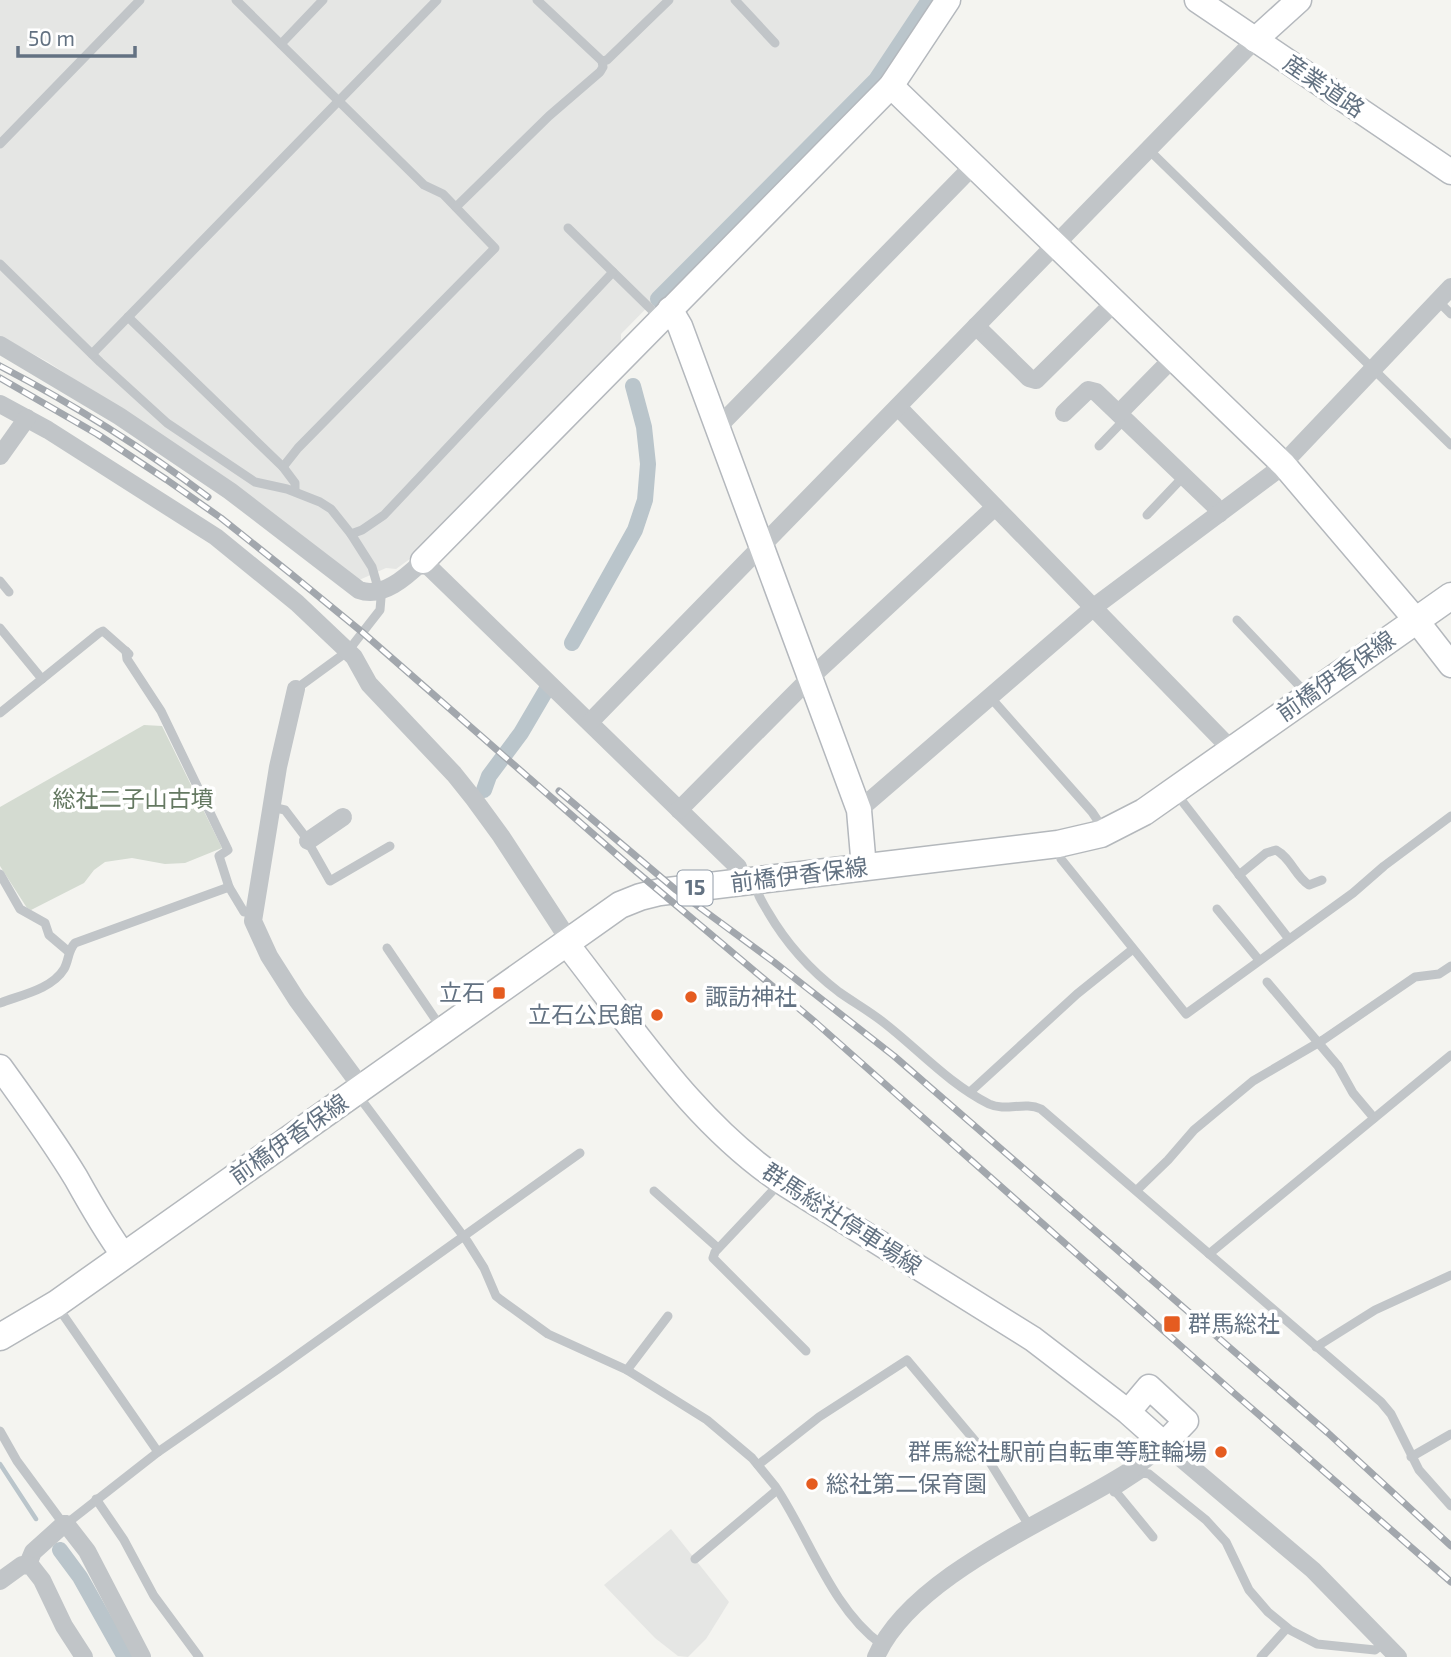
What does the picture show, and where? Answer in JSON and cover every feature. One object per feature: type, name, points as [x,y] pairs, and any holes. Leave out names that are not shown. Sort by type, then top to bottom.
[{"type":"main road","name":"前橋伊香保線","points":[[0,1337],[56,1304],[566,943],[631,900],[660,892],[1058,844],[1101,834],[1131,821],[1451,596]]},
{"type":"street","points":[[0,345],[119,416],[230,491],[351,585],[364,592],[379,591],[405,577],[423,561],[891,86],[948,0]]},
{"type":"street","name":"産業道路","points":[[1197,0],[1451,172]]},
{"type":"street","points":[[590,722],[1255,40],[1299,0]]},
{"type":"street","points":[[891,86],[1284,465],[1451,665]]},
{"type":"street","points":[[718,427],[974,165]]},
{"type":"street","points":[[859,810],[1094,607],[1284,465],[1374,370],[1444,308],[1451,287]]},
{"type":"street","points":[[976,326],[1029,378],[1036,380],[1116,302]]},
{"type":"street","points":[[665,314],[680,326],[859,810],[863,868]]},
{"type":"street","points":[[1122,416],[1174,357]]},
{"type":"street","points":[[1064,413],[1084,393],[1092,390],[1214,505],[1219,514]]},
{"type":"street","points":[[0,404],[27,418],[216,537],[297,603],[348,651],[358,662],[369,684],[474,799],[563,931],[566,943]]},
{"type":"street","points":[[898,407],[1231,749]]},
{"type":"street","points":[[0,456],[27,418]]},
{"type":"street","points":[[679,810],[809,679],[995,507]]},
{"type":"street","points":[[423,561],[738,867],[749,882]]},
{"type":"street","points":[[296,689],[287,723],[253,912],[258,935],[276,967],[359,1090]]},
{"type":"street","points":[[308,841],[343,817]]},
{"type":"street","name":"群馬総社停車場線","points":[[566,943],[705,1117],[737,1148],[782,1182],[1033,1339],[1128,1412],[1164,1444]]},
{"type":"street","points":[[0,1067],[124,1256]]},
{"type":"street","points":[[881,1652],[898,1622],[959,1569],[1030,1528],[1112,1487],[1164,1444],[1186,1421],[1153,1383],[1128,1412]]},
{"type":"street","points":[[1164,1444],[1313,1570],[1389,1652]]},
{"type":"street","points":[[0,1581],[28,1564],[33,1552],[65,1524],[92,1560],[142,1657]]},
{"type":"street","points":[[28,1564],[42,1580],[64,1626],[84,1657]]},
{"type":"lane","points":[[0,144],[140,0]]},
{"type":"lane","points":[[236,0],[424,185],[443,194],[495,248],[298,448],[283,467]]},
{"type":"lane","points":[[281,44],[323,0]]},
{"type":"lane","points":[[92,354],[437,0]]},
{"type":"lane","points":[[456,207],[603,67],[602,61],[537,0]]},
{"type":"lane","points":[[602,61],[607,60],[669,0]]},
{"type":"lane","points":[[735,0],[775,43]]},
{"type":"lane","points":[[1149,150],[1451,445]]},
{"type":"lane","points":[[568,228],[613,272],[665,314]]},
{"type":"lane","points":[[0,264],[167,423],[255,482],[295,491],[320,502],[331,509],[351,534],[372,567],[381,604],[379,613],[348,651],[296,689]]},
{"type":"lane","points":[[351,534],[384,515],[613,272]]},
{"type":"lane","points":[[128,317],[283,467],[295,483],[295,491]]},
{"type":"lane","points":[[1099,446],[1122,416]]},
{"type":"lane","points":[[1147,515],[1184,476]]},
{"type":"lane","points":[[0,581],[9,592]]},
{"type":"lane","points":[[1237,621],[1308,695]]},
{"type":"lane","points":[[0,628],[41,679]]},
{"type":"lane","points":[[0,713],[103,631],[129,654],[127,659],[161,711],[228,850],[219,856],[229,887],[244,912],[253,912]]},
{"type":"lane","points":[[990,698],[1092,813],[1098,821],[1101,834]]},
{"type":"lane","points":[[1174,791],[1289,939]]},
{"type":"lane","points":[[272,807],[285,810],[308,841],[330,881],[390,846]]},
{"type":"lane","points":[[1058,844],[1060,859],[1186,1014],[1451,816]]},
{"type":"lane","points":[[1239,875],[1266,853],[1276,850],[1309,885],[1322,880]]},
{"type":"lane","points":[[0,874],[20,909],[41,919],[49,935],[69,952]]},
{"type":"lane","points":[[749,882],[776,926],[802,959],[837,990],[882,1021],[970,1092],[997,1106],[1028,1105],[1041,1109],[1137,1189],[1386,1408],[1411,1457],[1451,1506]]},
{"type":"lane","points":[[0,1003],[45,985],[57,977],[75,943],[229,887]]},
{"type":"lane","points":[[1217,909],[1259,960]]},
{"type":"lane","points":[[387,948],[443,1030]]},
{"type":"lane","points":[[970,1092],[1077,994],[1133,949]]},
{"type":"lane","points":[[1137,1189],[1168,1160],[1194,1130],[1234,1094],[1415,977],[1439,974],[1451,966]]},
{"type":"lane","points":[[1267,982],[1338,1066],[1353,1093],[1374,1118]]},
{"type":"lane","points":[[1209,1254],[1451,1055]]},
{"type":"lane","points":[[359,1090],[478,1256],[496,1296],[558,1339],[627,1370],[721,1430],[758,1465],[777,1490],[834,1588],[881,1652]]},
{"type":"lane","points":[[0,1431],[33,1484],[65,1524],[158,1452],[580,1153]]},
{"type":"lane","points":[[782,1182],[713,1255],[716,1262],[806,1351]]},
{"type":"lane","points":[[654,1191],[718,1248]]},
{"type":"lane","points":[[1316,1347],[1375,1310],[1451,1275]]},
{"type":"lane","points":[[56,1304],[158,1452]]},
{"type":"lane","points":[[627,1370],[668,1316]]},
{"type":"lane","points":[[758,1465],[819,1417],[906,1360],[981,1447],[1030,1528]]},
{"type":"lane","points":[[1411,1457],[1451,1434]]},
{"type":"lane","points":[[1153,1537],[1112,1487],[1143,1473],[1149,1474],[1212,1527],[1231,1552],[1249,1590],[1268,1612],[1287,1628],[1317,1644],[1389,1652]]},
{"type":"lane","points":[[695,1559],[777,1490]]},
{"type":"lane","points":[[96,1499],[124,1540],[147,1585],[199,1657]]},
{"type":"lane","points":[[1261,1657],[1287,1628]]},
{"type":"shaded area","points":[[0,0],[925,0],[876,75],[621,334],[621,344],[414,556],[396,569],[386,568],[357,581],[284,522],[201,463],[48,362],[0,336]]},
{"type":"shaded area","points":[[671,1529],[729,1602],[706,1639],[688,1657],[678,1656],[655,1638],[604,1585]]},
{"type":"green space","name":"総社二子山古墳","points":[[144,725],[162,726],[222,848],[185,863],[165,864],[132,858],[105,862],[94,870],[84,883],[31,910],[27,908],[0,866],[0,807]]},
{"type":"waterway","points":[[658,299],[876,80],[929,0]]},
{"type":"waterway","points":[[572,643],[635,530],[645,500],[648,464],[644,427],[633,386]]},
{"type":"waterway","points":[[484,790],[489,776],[521,733],[548,687]]},
{"type":"waterway","points":[[0,1464],[36,1519]]},
{"type":"waterway","points":[[60,1550],[80,1577],[125,1657]]},
{"type":"railway","points":[[0,366],[107,427],[208,497]]},
{"type":"railway","points":[[0,378],[97,434],[167,480],[221,518],[362,632],[632,868],[815,1022],[1451,1582]]},
{"type":"railway","points":[[559,791],[676,890],[894,1056],[1328,1433],[1451,1546]]},
{"type":"place","name":"立石","points":[[499,993]]},
{"type":"place","name":"諏訪神社","points":[[691,997]]},
{"type":"place","name":"立石公民館","points":[[657,1015]]},
{"type":"place","name":"群馬総社","points":[[1172,1324]]},
{"type":"place","name":"群馬総社駅前自転車等駐輪場","points":[[1221,1452]]},
{"type":"place","name":"総社第二保育園","points":[[812,1484]]}]
